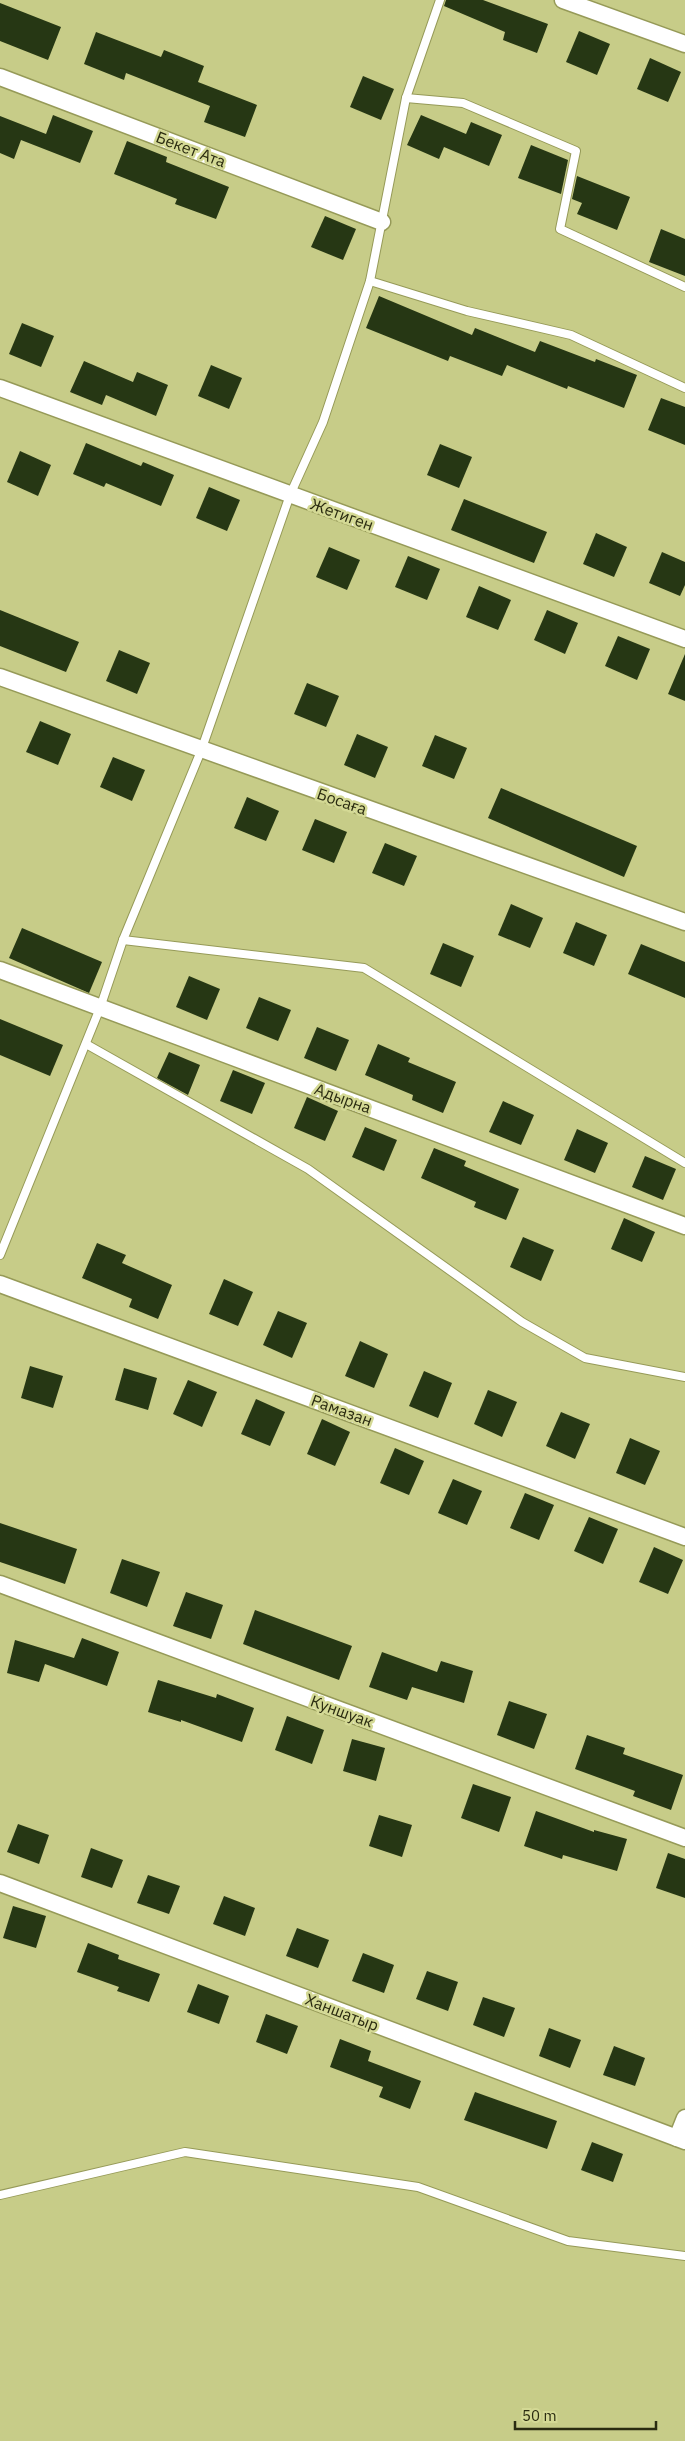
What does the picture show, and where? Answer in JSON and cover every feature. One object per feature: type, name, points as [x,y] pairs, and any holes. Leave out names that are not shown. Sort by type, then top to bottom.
[{"type":"street","points":[[563,0],[685,44]]},
{"type":"street","name":"Бекет Ата","points":[[0,77],[382,222]]},
{"type":"street","name":"Жетиген","points":[[0,388],[685,639]]},
{"type":"street","name":"Босаға","points":[[0,678],[685,922]]},
{"type":"street","name":"Адырна","points":[[0,970],[685,1226]]},
{"type":"street","name":"Рамазан","points":[[0,1284],[685,1537]]},
{"type":"street","name":"Куншуак","points":[[0,1584],[685,1838]]},
{"type":"street","name":"Ханшатыр","points":[[0,1883],[681,2140]]},
{"type":"street","points":[[681,2140],[685,2118]]},
{"type":"lane","points":[[0,1256],[86,1044],[123,940],[201,751],[290,495],[323,422],[370,281],[406,98],[440,0]]},
{"type":"lane","points":[[406,98],[463,103],[576,151],[560,229],[685,287]]},
{"type":"lane","points":[[370,281],[467,311],[571,336],[685,388]]},
{"type":"lane","points":[[123,940],[364,968],[685,1163]]},
{"type":"lane","points":[[86,1044],[308,1169],[522,1322],[585,1358],[685,1377]]},
{"type":"lane","points":[[0,2194],[185,2152],[418,2187],[568,2241],[685,2256]]},
{"type":"building","points":[[446,0],[483,0],[548,24],[537,53],[503,40],[505,32],[444,6]]},
{"type":"building","points":[[0,3],[61,27],[48,60],[0,41]]},
{"type":"building","points":[[579,31],[610,44],[597,75],[566,62]]},
{"type":"building","points":[[96,32],[161,57],[164,50],[204,66],[198,82],[257,105],[245,137],[204,122],[210,106],[126,73],[124,80],[84,64]]},
{"type":"building","points":[[650,58],[681,72],[668,102],[637,89]]},
{"type":"building","points":[[363,76],[394,89],[381,120],[350,107]]},
{"type":"building","points":[[53,115],[93,131],[80,163],[21,140],[14,159],[0,153],[0,116],[46,134]]},
{"type":"building","points":[[421,115],[466,134],[471,122],[502,135],[489,166],[444,147],[439,159],[407,145]]},
{"type":"building","points":[[127,141],[167,157],[166,162],[229,187],[216,219],[175,204],[177,199],[114,174]]},
{"type":"building","points":[[531,145],[568,160],[561,194],[518,178]]},
{"type":"building","points":[[577,176],[630,197],[617,230],[577,214],[582,203],[572,199]]},
{"type":"building","points":[[325,216],[356,229],[343,260],[311,247]]},
{"type":"building","points":[[661,229],[685,239],[685,276],[649,262]]},
{"type":"building","points":[[379,296],[472,335],[475,328],[535,352],[540,341],[595,362],[596,359],[637,375],[624,408],[568,386],[567,389],[507,365],[502,376],[450,356],[448,361],[366,328]]},
{"type":"building","points":[[22,323],[54,336],[41,367],[9,354]]},
{"type":"building","points":[[84,361],[133,382],[137,372],[168,385],[156,416],[106,395],[102,405],[70,392]]},
{"type":"building","points":[[211,365],[242,378],[229,409],[198,396]]},
{"type":"building","points":[[661,398],[685,407],[685,445],[648,430]]},
{"type":"building","points":[[86,443],[141,466],[143,462],[174,475],[161,506],[106,483],[104,487],[73,474]]},
{"type":"building","points":[[440,444],[472,457],[459,488],[427,475]]},
{"type":"building","points":[[20,451],[51,465],[38,496],[7,482]]},
{"type":"building","points":[[209,487],[240,500],[227,531],[196,518]]},
{"type":"building","points":[[464,499],[547,532],[534,563],[451,530]]},
{"type":"building","points":[[596,533],[627,547],[614,577],[583,564]]},
{"type":"building","points":[[329,547],[360,560],[347,590],[316,577]]},
{"type":"building","points":[[662,552],[685,562],[685,585],[680,596],[649,583]]},
{"type":"building","points":[[408,556],[440,569],[427,600],[395,587]]},
{"type":"building","points":[[479,586],[511,600],[498,630],[466,617]]},
{"type":"building","points":[[0,610],[79,642],[66,672],[0,646]]},
{"type":"building","points":[[547,610],[578,623],[565,654],[534,640]]},
{"type":"building","points":[[618,636],[650,649],[637,680],[605,666]]},
{"type":"building","points":[[119,650],[150,663],[137,694],[106,681]]},
{"type":"building","points":[[685,654],[685,701],[668,694]]},
{"type":"building","points":[[307,683],[339,696],[326,727],[294,714]]},
{"type":"building","points":[[40,721],[71,734],[58,765],[26,752]]},
{"type":"building","points":[[357,734],[388,747],[375,778],[344,765]]},
{"type":"building","points":[[435,735],[467,748],[454,779],[422,766]]},
{"type":"building","points":[[113,757],[145,770],[132,801],[100,787]]},
{"type":"building","points":[[501,788],[637,846],[624,877],[488,818]]},
{"type":"building","points":[[247,797],[279,811],[266,841],[234,828]]},
{"type":"building","points":[[315,819],[347,832],[334,863],[302,850]]},
{"type":"building","points":[[385,843],[417,856],[404,886],[372,873]]},
{"type":"building","points":[[511,904],[543,918],[530,948],[498,935]]},
{"type":"building","points":[[576,922],[607,935],[594,966],[563,953]]},
{"type":"building","points":[[22,928],[102,962],[89,993],[9,958]]},
{"type":"building","points":[[443,943],[474,956],[461,987],[430,974]]},
{"type":"building","points":[[641,944],[685,962],[685,998],[628,974]]},
{"type":"building","points":[[189,976],[220,989],[207,1020],[176,1007]]},
{"type":"building","points":[[259,997],[291,1010],[278,1041],[246,1028]]},
{"type":"building","points":[[0,1019],[63,1045],[50,1076],[0,1055]]},
{"type":"building","points":[[317,1027],[349,1040],[336,1071],[304,1058]]},
{"type":"building","points":[[378,1044],[410,1058],[408,1062],[456,1082],[443,1113],[412,1100],[413,1095],[365,1075]]},
{"type":"building","points":[[169,1052],[200,1065],[188,1095],[157,1078]]},
{"type":"building","points":[[233,1070],[265,1083],[252,1114],[220,1101]]},
{"type":"building","points":[[307,1097],[338,1111],[325,1141],[294,1128]]},
{"type":"building","points":[[503,1101],[534,1115],[521,1145],[489,1132]]},
{"type":"building","points":[[365,1127],[397,1140],[384,1171],[352,1157]]},
{"type":"building","points":[[577,1129],[608,1143],[595,1173],[564,1160]]},
{"type":"building","points":[[434,1148],[466,1161],[464,1166],[519,1189],[506,1220],[474,1207],[476,1202],[421,1178]]},
{"type":"building","points":[[645,1156],[676,1169],[663,1200],[632,1187]]},
{"type":"building","points":[[624,1218],[655,1232],[642,1262],[611,1249]]},
{"type":"building","points":[[523,1237],[554,1250],[541,1281],[510,1267]]},
{"type":"building","points":[[97,1243],[126,1255],[122,1263],[172,1285],[158,1319],[129,1307],[132,1299],[82,1278]]},
{"type":"building","points":[[224,1279],[253,1292],[238,1326],[209,1314]]},
{"type":"building","points":[[278,1311],[307,1323],[292,1358],[263,1345]]},
{"type":"building","points":[[360,1341],[388,1354],[374,1388],[345,1376]]},
{"type":"building","points":[[30,1366],[63,1376],[53,1408],[21,1398]]},
{"type":"building","points":[[124,1368],[157,1378],[148,1410],[115,1400]]},
{"type":"building","points":[[424,1371],[452,1383],[438,1418],[409,1406]]},
{"type":"building","points":[[188,1380],[217,1392],[202,1427],[173,1414]]},
{"type":"building","points":[[488,1390],[517,1402],[502,1437],[474,1424]]},
{"type":"building","points":[[256,1399],[285,1412],[270,1446],[241,1434]]},
{"type":"building","points":[[561,1412],[590,1424],[575,1459],[546,1446]]},
{"type":"building","points":[[322,1419],[350,1432],[335,1466],[307,1454]]},
{"type":"building","points":[[630,1438],[660,1451],[645,1485],[616,1473]]},
{"type":"building","points":[[395,1448],[424,1461],[409,1495],[380,1483]]},
{"type":"building","points":[[453,1479],[482,1491],[467,1525],[438,1513]]},
{"type":"building","points":[[525,1493],[554,1505],[539,1540],[510,1528]]},
{"type":"building","points":[[589,1517],[618,1529],[603,1564],[574,1551]]},
{"type":"building","points":[[0,1523],[77,1549],[65,1584],[0,1562]]},
{"type":"building","points":[[654,1547],[683,1560],[668,1594],[639,1582]]},
{"type":"building","points":[[122,1559],[160,1572],[147,1607],[110,1593]]},
{"type":"building","points":[[186,1592],[223,1605],[211,1639],[173,1626]]},
{"type":"building","points":[[255,1610],[352,1646],[339,1680],[243,1644]]},
{"type":"building","points":[[82,1638],[119,1652],[107,1686],[45,1664],[39,1682],[7,1673],[15,1640],[74,1658]]},
{"type":"building","points":[[382,1652],[437,1672],[441,1661],[473,1671],[464,1703],[412,1687],[407,1700],[369,1687]]},
{"type":"building","points":[[158,1680],[216,1698],[217,1694],[254,1708],[242,1742],[181,1720],[181,1722],[148,1712]]},
{"type":"building","points":[[509,1701],[547,1714],[534,1749],[497,1735]]},
{"type":"building","points":[[287,1716],[324,1730],[312,1764],[275,1750]]},
{"type":"building","points":[[587,1735],[625,1748],[623,1754],[683,1775],[671,1810],[633,1796],[635,1791],[575,1769]]},
{"type":"building","points":[[352,1739],[385,1748],[376,1781],[343,1771]]},
{"type":"building","points":[[473,1784],[511,1797],[499,1832],[461,1818]]},
{"type":"building","points":[[536,1811],[594,1832],[594,1830],[627,1839],[617,1871],[563,1855],[562,1859],[524,1846]]},
{"type":"building","points":[[379,1815],[412,1825],[402,1857],[369,1846]]},
{"type":"building","points":[[18,1824],[49,1835],[39,1864],[7,1852]]},
{"type":"building","points":[[91,1848],[123,1860],[112,1888],[81,1877]]},
{"type":"building","points":[[668,1853],[685,1859],[685,1898],[656,1888]]},
{"type":"building","points":[[148,1875],[180,1886],[169,1914],[137,1903]]},
{"type":"building","points":[[224,1896],[255,1908],[245,1936],[213,1924]]},
{"type":"building","points":[[13,1906],[46,1916],[36,1948],[3,1938]]},
{"type":"building","points":[[297,1928],[329,1940],[318,1968],[286,1956]]},
{"type":"building","points":[[88,1943],[119,1955],[118,1959],[160,1974],[149,2002],[117,1991],[119,1987],[77,1972]]},
{"type":"building","points":[[363,1953],[394,1965],[384,1993],[352,1981]]},
{"type":"building","points":[[427,1971],[458,1982],[448,2011],[416,1999]]},
{"type":"building","points":[[198,1984],[229,1996],[219,2024],[187,2012]]},
{"type":"building","points":[[483,1997],[515,2008],[504,2037],[473,2025]]},
{"type":"building","points":[[266,2014],[298,2026],[287,2054],[256,2042]]},
{"type":"building","points":[[549,2028],[581,2040],[570,2068],[539,2056]]},
{"type":"building","points":[[340,2039],[371,2051],[368,2061],[421,2081],[410,2109],[379,2097],[383,2087],[330,2067]]},
{"type":"building","points":[[614,2046],[645,2058],[635,2086],[603,2075]]},
{"type":"building","points":[[475,2092],[557,2121],[547,2149],[464,2120]]},
{"type":"building","points":[[592,2142],[623,2154],[613,2182],[581,2170]]}]
